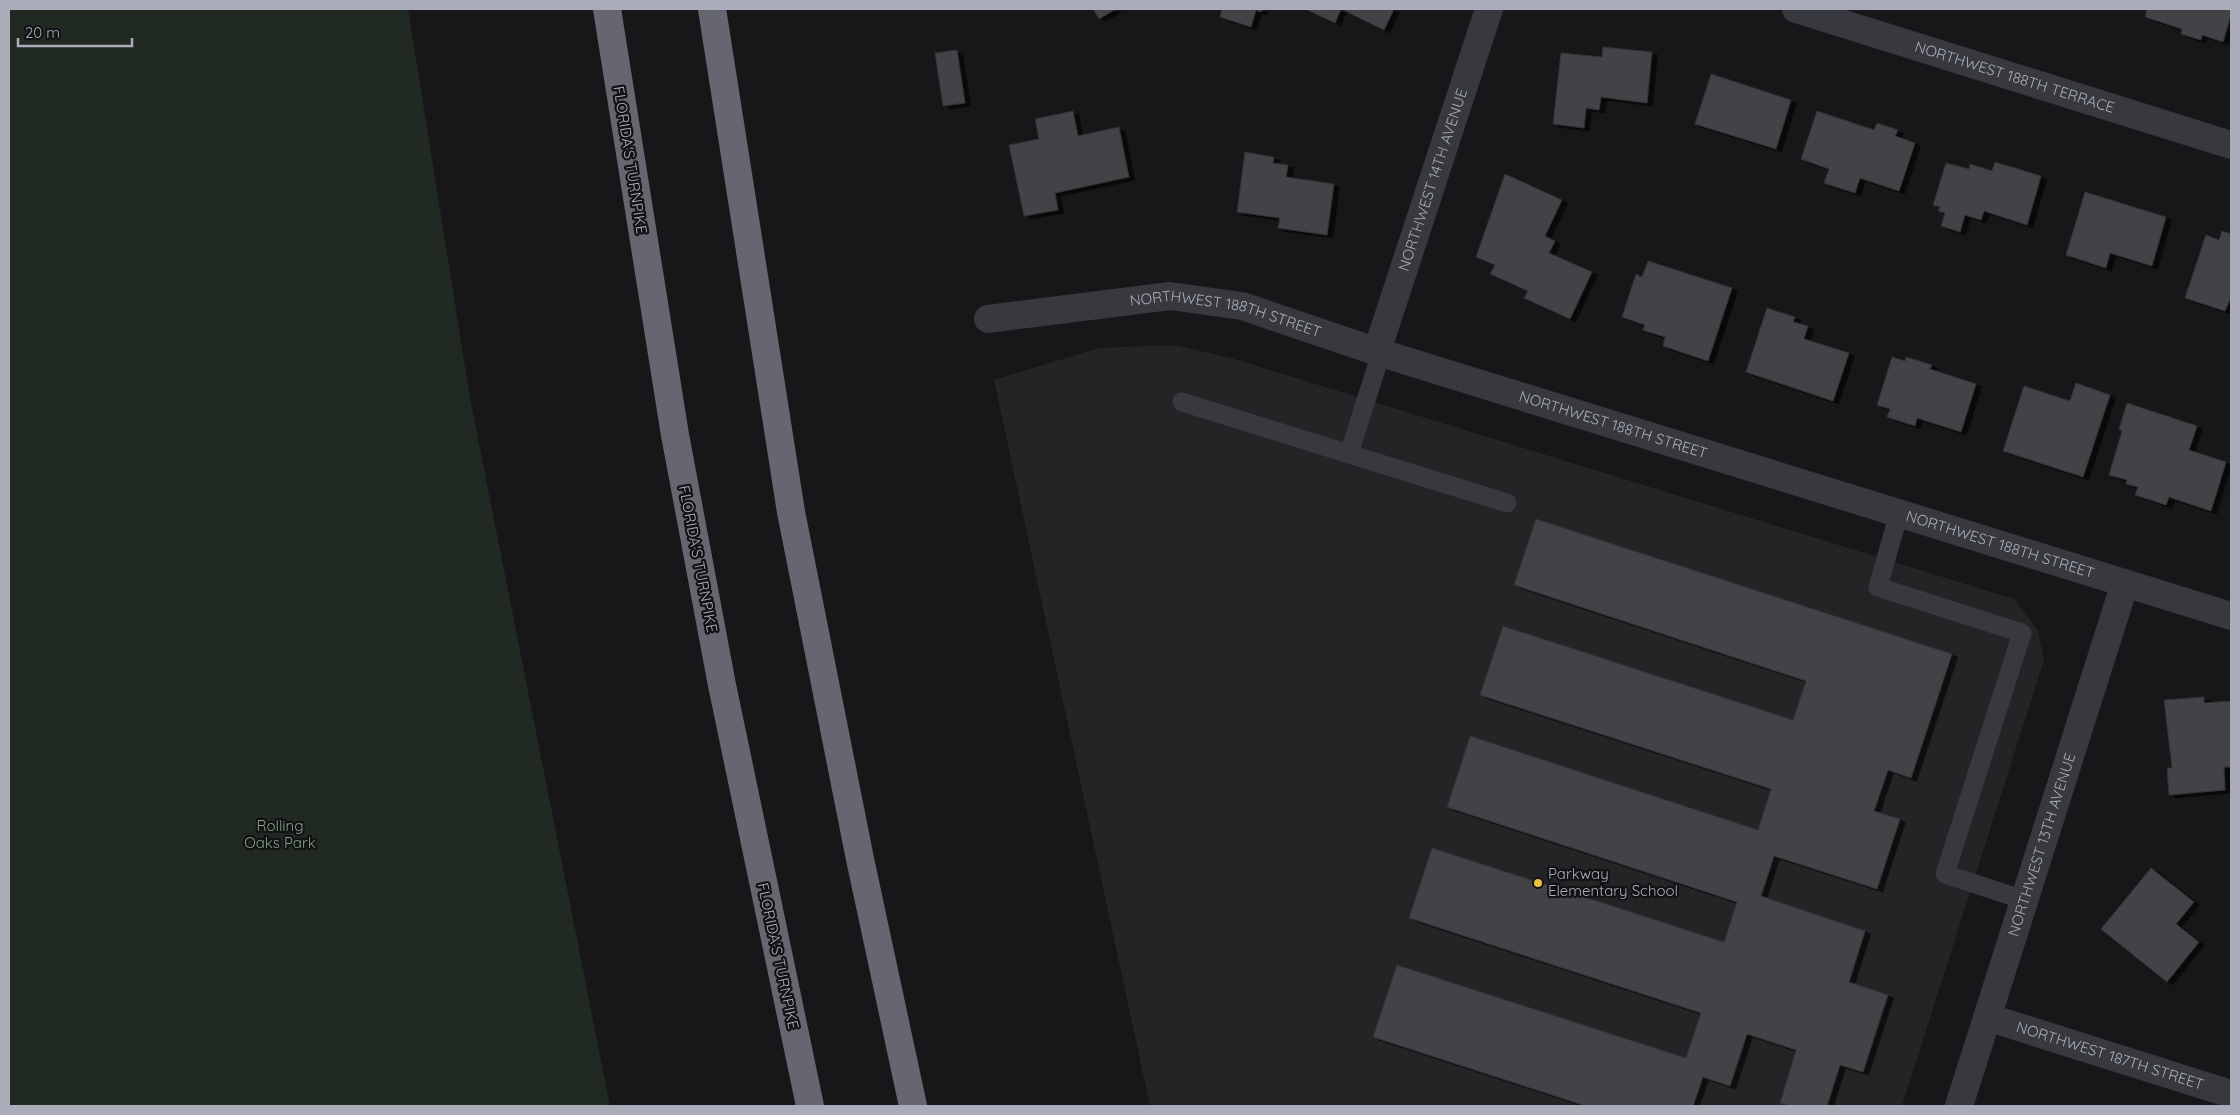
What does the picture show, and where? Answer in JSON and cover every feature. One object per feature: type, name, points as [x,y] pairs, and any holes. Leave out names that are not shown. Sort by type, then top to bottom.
[{"type":"highway","name":"FLORIDA'S TURNPIKE","points":[[607,9],[675,435],[722,685],[810,1106]]},
{"type":"highway","points":[[712,9],[791,512],[860,859],[913,1106]]},
{"type":"street","name":"NORTHWEST 14TH AVENUE","points":[[1379,352],[1489,9]]},
{"type":"street","name":"NORTHWEST 188TH TERRACE","points":[[1796,9],[2231,145]]},
{"type":"street","name":"NORTHWEST 188TH STREET","points":[[988,319],[1170,296],[1242,306],[1379,352],[2231,616]]},
{"type":"street","name":"NORTHWEST 13TH AVENUE","points":[[1959,1106],[2125,583]]},
{"type":"street","name":"NORTHWEST 187TH STREET","points":[[1987,1017],[2231,1094]]},
{"type":"lane","points":[[1349,454],[1379,352]]},
{"type":"lane","points":[[1182,402],[1507,503]]},
{"type":"lane","points":[[1900,513],[1878,588],[2022,633],[1945,874],[2024,900]]},
{"type":"shaded area","name":"Parkway Elementary School","points":[[1175,345],[1231,358],[2014,599],[2038,631],[2044,660],[1902,1106],[1150,1106],[994,380],[1099,348]]},
{"type":"green space","name":"Rolling Oaks Park","points":[[9,9],[408,9],[470,398],[610,1106],[9,1106]]},
{"type":"building","points":[[1093,9],[1116,9],[1099,19]]},
{"type":"building","points":[[1222,9],[1262,9],[1261,12],[1256,10],[1251,27],[1220,17]]},
{"type":"building","points":[[1305,9],[1341,9],[1335,23]]},
{"type":"building","points":[[1341,9],[1394,9],[1384,30]]},
{"type":"building","points":[[2147,9],[2231,9],[2231,15],[2223,42],[2202,35],[2201,40],[2181,34],[2182,29],[2145,17]]},
{"type":"building","points":[[1603,47],[1652,52],[1647,103],[1601,97],[1599,110],[1586,108],[1584,128],[1553,124],[1561,53],[1602,57]]},
{"type":"building","points":[[957,50],[965,103],[943,106],[935,53]]},
{"type":"building","points":[[1711,74],[1791,100],[1776,149],[1695,124]]},
{"type":"building","points":[[1073,111],[1078,136],[1119,127],[1129,177],[1055,193],[1058,210],[1024,216],[1009,145],[1039,139],[1035,119]]},
{"type":"building","points":[[1817,111],[1874,130],[1877,123],[1898,130],[1895,136],[1915,143],[1899,191],[1860,178],[1855,193],[1824,183],[1829,169],[1801,159]]},
{"type":"building","points":[[1245,152],[1274,157],[1273,163],[1288,165],[1286,177],[1334,184],[1327,235],[1278,228],[1280,218],[1237,212]]},
{"type":"building","points":[[1995,162],[2041,176],[2027,225],[1984,211],[1981,220],[1965,215],[1960,232],[1941,226],[1945,213],[1938,211],[1940,207],[1933,205],[1946,163],[1969,169],[1970,164],[1992,171]]},
{"type":"building","points":[[1505,174],[1562,200],[1545,236],[1555,241],[1549,253],[1592,272],[1570,319],[1524,298],[1528,291],[1490,274],[1495,265],[1476,257]]},
{"type":"building","points":[[2085,192],[2166,217],[2152,266],[2110,253],[2106,268],[2066,255]]},
{"type":"building","points":[[2222,231],[2231,234],[2231,297],[2225,311],[2185,298],[2206,235],[2219,240]]},
{"type":"building","points":[[1648,261],[1732,288],[1708,361],[1663,346],[1665,337],[1643,330],[1645,325],[1622,317],[1636,274],[1642,277]]},
{"type":"building","points":[[1767,308],[1795,317],[1793,322],[1808,326],[1804,339],[1849,353],[1833,401],[1746,372]]},
{"type":"building","points":[[1892,357],[1905,361],[1906,357],[1932,365],[1930,369],[1976,384],[1961,432],[1917,418],[1915,426],[1887,417],[1890,409],[1877,405]]},
{"type":"building","points":[[2076,383],[2110,395],[2083,477],[2003,451],[2024,386],[2070,401]]},
{"type":"building","points":[[2127,403],[2197,426],[2189,450],[2226,462],[2211,511],[2169,497],[2166,505],[2135,495],[2138,487],[2126,484],[2127,480],[2109,475],[2122,431],[2119,429]]},
{"type":"building","points":[[1536,519],[1952,654],[1911,778],[1888,770],[1874,811],[1900,819],[1877,889],[1774,856],[1761,896],[1865,931],[1849,982],[1888,995],[1863,1072],[1840,1065],[1827,1106],[1791,1106],[1780,1103],[1796,1050],[1747,1034],[1730,1086],[1703,1077],[1693,1106],[1586,1106],[1373,1037],[1397,965],[1686,1058],[1701,1013],[1409,918],[1432,848],[1724,942],[1737,902],[1447,807],[1470,736],[1758,830],[1771,789],[1480,695],[1503,626],[1793,720],[1806,681],[1514,585]]},
{"type":"building","points":[[2204,697],[2204,703],[2231,701],[2231,767],[2224,767],[2225,790],[2169,795],[2167,768],[2172,768],[2164,700]]},
{"type":"building","points":[[2151,868],[2194,902],[2176,924],[2199,942],[2167,982],[2101,929]]},
{"type":"place","name":"Parkway Elementary School","points":[[1538,883]]}]
